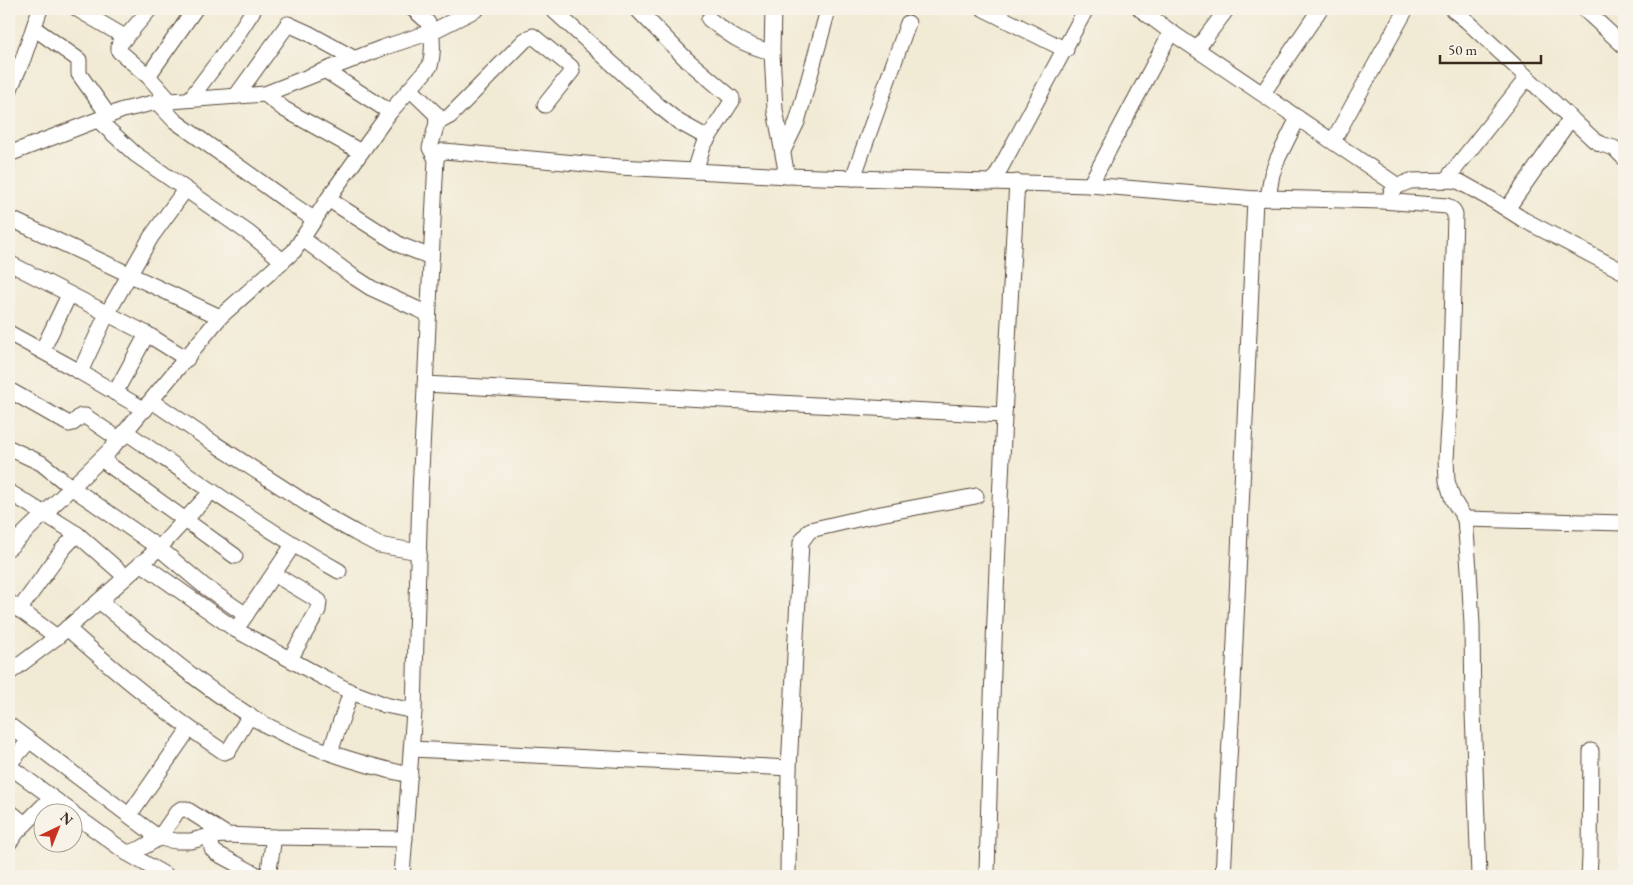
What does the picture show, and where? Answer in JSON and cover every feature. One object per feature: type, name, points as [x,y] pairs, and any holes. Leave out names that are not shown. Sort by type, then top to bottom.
[{"type":"street","points":[[9,91],[23,59],[40,9]]},
{"type":"street","points":[[77,9],[125,37]]},
{"type":"street","points":[[150,9],[119,44],[118,51],[148,76],[175,121],[315,220]]},
{"type":"street","points":[[148,76],[195,9]]},
{"type":"street","points":[[190,100],[254,9]]},
{"type":"street","points":[[9,548],[123,436],[220,317],[283,261],[302,239],[390,112],[430,66],[432,60],[431,32],[428,23],[413,9]]},
{"type":"street","points":[[9,154],[103,118],[163,102],[266,94],[354,59],[431,32],[477,9]]},
{"type":"street","points":[[552,9],[659,106],[679,122],[708,138]]},
{"type":"street","points":[[637,9],[686,58],[732,98],[732,101],[700,152],[695,171]]},
{"type":"street","points":[[773,9],[772,52],[775,110],[787,176]]},
{"type":"street","points":[[984,9],[1012,15],[1066,50]]},
{"type":"street","points":[[993,182],[1066,50],[1086,9]]},
{"type":"street","points":[[1140,9],[1398,186]]},
{"type":"street","points":[[1197,49],[1227,9]]},
{"type":"street","points":[[1262,93],[1320,9]]},
{"type":"street","points":[[1333,141],[1406,9]]},
{"type":"street","points":[[1452,9],[1594,140],[1601,144],[1621,148]]},
{"type":"street","points":[[1584,9],[1624,46]]},
{"type":"street","points":[[783,151],[797,122],[828,10]]},
{"type":"street","points":[[709,19],[735,39],[752,48],[772,52]]},
{"type":"street","points":[[853,178],[908,23]]},
{"type":"street","points":[[236,96],[288,24],[354,59]]},
{"type":"street","points":[[34,28],[79,60],[78,74],[103,118],[135,154],[250,234],[283,261]]},
{"type":"street","points":[[1090,185],[1171,32]]},
{"type":"street","points":[[437,123],[450,116],[525,40],[533,36],[571,67],[572,71],[545,105]]},
{"type":"street","points":[[326,71],[390,112]]},
{"type":"street","points":[[1446,180],[1527,78]]},
{"type":"street","points":[[410,89],[436,114],[437,123],[430,148],[436,159]]},
{"type":"street","points":[[266,94],[284,109],[361,152]]},
{"type":"street","points":[[1222,876],[1261,199],[1278,158],[1298,118]]},
{"type":"street","points":[[1507,209],[1572,118]]},
{"type":"street","points":[[402,876],[414,711],[425,384],[436,159],[444,151],[459,151],[619,167],[787,176],[1090,185],[1261,199],[1382,201],[1447,206],[1453,210],[1455,214],[1450,394],[1446,459],[1447,481],[1453,500],[1465,519],[1472,625],[1479,876]]},
{"type":"street","points":[[1382,201],[1398,186],[1410,181],[1452,180],[1466,185],[1524,220],[1624,272]]},
{"type":"street","points":[[987,876],[990,715],[1003,415],[1017,182]]},
{"type":"street","points":[[80,372],[107,314],[151,236],[185,190]]},
{"type":"street","points":[[328,199],[400,245],[431,257]]},
{"type":"street","points":[[9,218],[220,317]]},
{"type":"street","points":[[302,239],[371,288],[428,314]]},
{"type":"street","points":[[9,263],[147,334],[187,358]]},
{"type":"street","points":[[42,351],[69,295]]},
{"type":"street","points":[[9,333],[115,393],[149,406],[215,444],[326,516],[356,533],[379,545],[419,552]]},
{"type":"street","points":[[115,393],[147,334]]},
{"type":"street","points":[[425,384],[1003,415]]},
{"type":"street","points":[[9,390],[69,424],[73,424],[81,416],[85,416],[123,436],[212,491],[293,545],[339,571]]},
{"type":"street","points":[[9,448],[41,463],[71,487],[159,548],[204,586],[246,615]]},
{"type":"street","points":[[101,459],[235,556]]},
{"type":"street","points":[[11,666],[62,632],[99,601],[159,548],[212,491]]},
{"type":"street","points":[[9,492],[77,534],[126,577]]},
{"type":"street","points":[[788,876],[789,768],[802,542],[805,535],[810,530],[976,496]]},
{"type":"street","points":[[1465,519],[1623,522]]},
{"type":"street","points":[[77,534],[14,606],[62,632],[189,729],[224,752],[226,752],[250,715]]},
{"type":"street","points":[[236,630],[293,545]]},
{"type":"street","points":[[141,563],[236,630],[351,692],[384,705],[414,711]]},
{"type":"street","points":[[274,574],[319,601],[320,604],[290,659]]},
{"type":"street","points":[[99,601],[176,663],[250,715],[269,726],[330,752],[385,770],[410,775]]},
{"type":"street","points":[[330,752],[351,692]]},
{"type":"street","points":[[9,725],[160,838],[176,842],[227,834],[274,837],[405,839]]},
{"type":"street","points":[[130,814],[189,729]]},
{"type":"street","points":[[29,741],[9,765],[57,802]]},
{"type":"street","points":[[412,749],[789,768]]},
{"type":"street","points":[[1589,876],[1591,751]]},
{"type":"street","points":[[9,843],[52,798]]},
{"type":"street","points":[[127,853],[160,838],[177,812],[186,809],[227,834]]},
{"type":"street","points":[[9,811],[26,824]]},
{"type":"street","points":[[82,820],[127,853],[167,876]]},
{"type":"street","points":[[210,836],[212,849],[216,854],[259,876]]},
{"type":"street","points":[[268,876],[274,837]]}]
